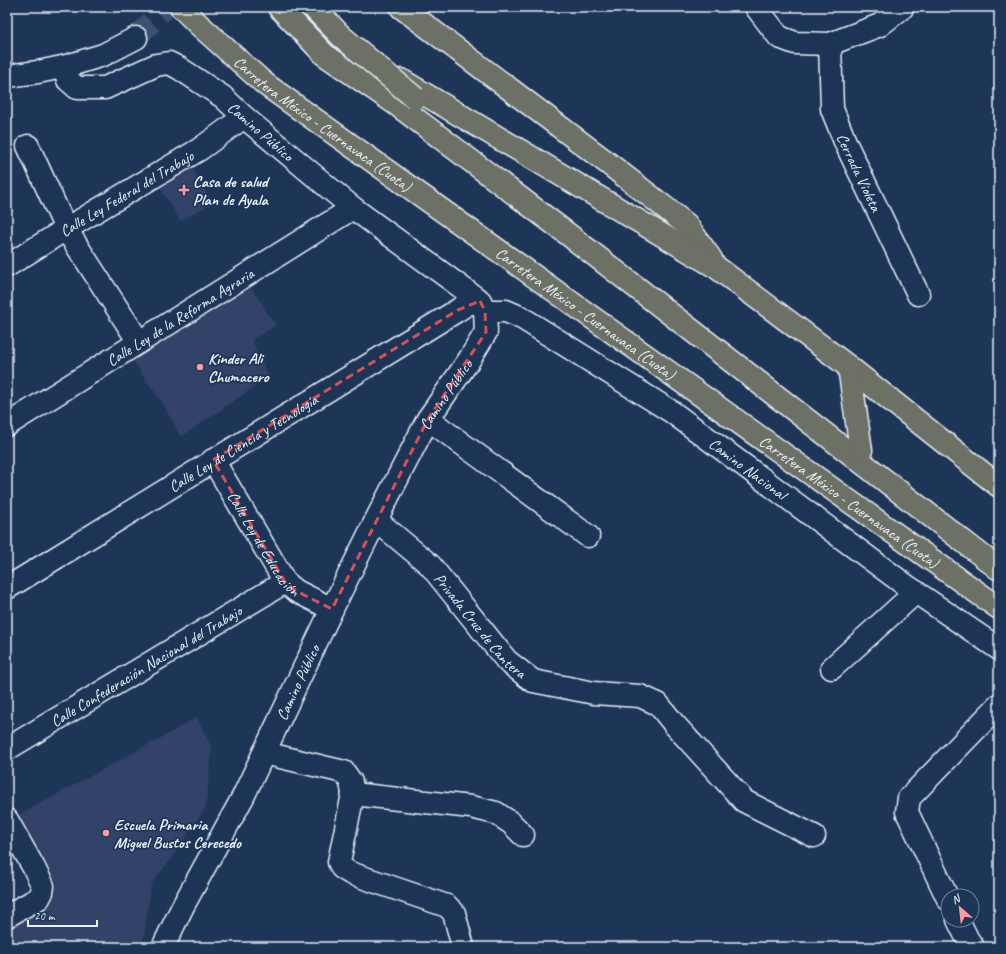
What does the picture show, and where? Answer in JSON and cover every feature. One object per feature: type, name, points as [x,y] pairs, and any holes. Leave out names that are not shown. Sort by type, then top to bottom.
[{"type":"highway","name":"Carretera México - Cuernavaca (Cuota)","points":[[181,7],[265,84],[999,608]]},
{"type":"highway","points":[[279,7],[325,55],[396,104],[566,232],[999,569]]},
{"type":"highway","points":[[285,7],[328,37],[716,267],[849,367],[999,486]]},
{"type":"highway","points":[[313,7],[341,36],[415,98],[641,279],[999,559]]},
{"type":"highway","points":[[402,7],[686,224],[716,267]]},
{"type":"highway","points":[[849,367],[861,450]]},
{"type":"street","points":[[756,7],[779,37],[795,43],[830,44],[880,24],[903,7]]},
{"type":"street","points":[[7,76],[67,66],[102,55],[136,38]]},
{"type":"street","name":"Cerrada Violeta","points":[[830,44],[832,109],[846,144],[918,294]]},
{"type":"street","name":"Camino Público","points":[[67,66],[68,80],[77,88],[105,88],[156,65],[169,63],[180,68],[223,97],[244,117],[353,208],[483,306],[486,332],[469,360],[428,419],[332,609],[244,797],[183,906],[163,947]]},
{"type":"street","name":"Calle Ley Federal del Trabajo","points":[[7,266],[200,149],[244,117]]},
{"type":"street","points":[[28,146],[66,229],[139,342]]},
{"type":"street","name":"Calle Ley de la Reforma Agraria","points":[[7,425],[353,208]]},
{"type":"street","name":"Calle Ley de Ciencia y Tecnología","points":[[7,588],[467,304],[483,306]]},
{"type":"street","name":"Camino Nacional","points":[[483,306],[506,311],[522,318],[672,412],[916,592],[999,649]]},
{"type":"street","points":[[428,419],[588,536]]},
{"type":"street","name":"Calle Ley de Educación","points":[[213,460],[285,582],[296,591],[332,609]]},
{"type":"street","name":"Privada Cruz de Cantera","points":[[376,520],[430,564],[507,661],[533,681],[594,693],[640,696],[658,704],[674,724],[744,801],[814,836]]},
{"type":"street","name":"Calle Confederación Nacional del Trabajo","points":[[7,750],[285,582]]},
{"type":"street","points":[[832,668],[916,592]]},
{"type":"street","points":[[943,888],[907,812],[909,798],[999,705]]},
{"type":"street","points":[[264,753],[344,772],[351,782],[353,794],[339,862],[342,868],[350,873],[447,906],[454,913],[462,947]]},
{"type":"street","points":[[353,794],[471,807],[496,813],[511,823],[523,836]]},
{"type":"street","points":[[7,820],[43,886],[39,898],[7,916]]},
{"type":"street","points":[[960,928],[964,945]]},
{"type":"highlighted area","points":[[480,301],[485,311],[486,332],[428,419],[332,609],[296,591],[285,582],[213,460],[458,310]]},
{"type":"shaded area","name":"Casa de salud Plan de Ayala","points":[[187,160],[213,203],[180,221],[154,177]]},
{"type":"shaded area","name":"Kinder Ali Chumacero","points":[[250,286],[276,325],[252,340],[269,377],[181,437],[159,398],[130,357]]},
{"type":"shaded area","name":"Escuela Primaria Miguel Bustos Cerecedo","points":[[197,717],[212,748],[206,807],[178,849],[151,885],[144,938],[139,947],[7,947],[7,906],[52,879],[15,817]]},
{"type":"tunnel","points":[[136,38],[166,7]]},
{"type":"place","name":"Casa de salud Plan de Ayala","points":[[184,190]]},
{"type":"place","name":"Kinder Ali Chumacero","points":[[200,367]]},
{"type":"place","name":"Escuela Primaria Miguel Bustos Cerecedo","points":[[106,833]]}]
